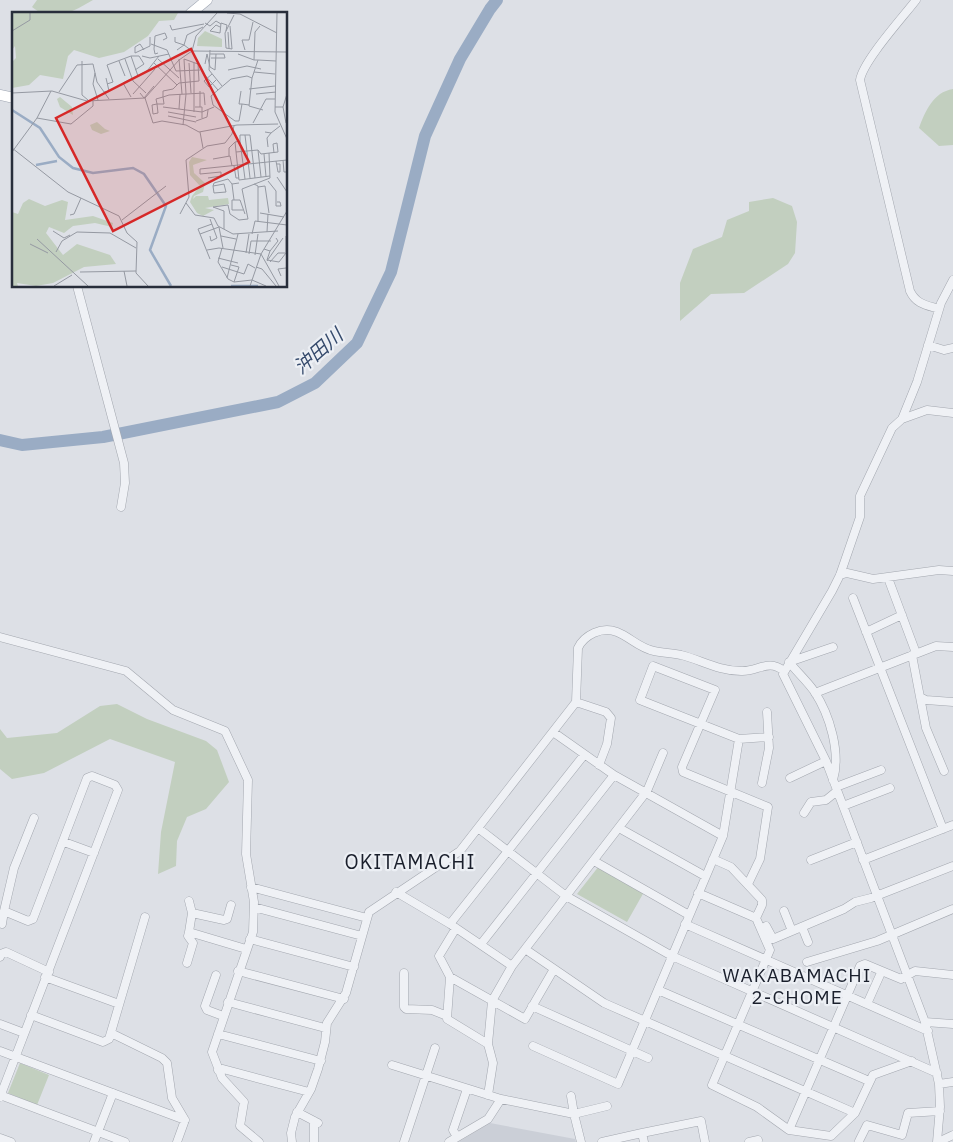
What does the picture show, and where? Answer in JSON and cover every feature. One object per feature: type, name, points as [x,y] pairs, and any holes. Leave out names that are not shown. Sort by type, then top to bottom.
[{"type":"main road","points":[[192,12],[207,0]]},
{"type":"street","points":[[916,0],[877,50],[860,75],[860,80],[910,291],[914,300],[939,309]]},
{"type":"street","points":[[902,419],[939,309],[953,281]]},
{"type":"street","points":[[78,288],[123,460],[126,483],[121,507]]},
{"type":"street","points":[[928,345],[944,350],[953,348]]},
{"type":"street","points":[[953,414],[927,410],[902,419],[892,428],[860,496],[860,516],[840,575],[784,670],[785,679],[826,761],[928,1030],[939,1084],[940,1111],[937,1142],[953,1135]]},
{"type":"street","points":[[840,575],[847,573],[873,579],[938,570],[953,571]]},
{"type":"street","points":[[888,578],[914,654],[926,728],[944,771]]},
{"type":"street","points":[[853,598],[943,829]]},
{"type":"street","points":[[866,632],[902,615]]},
{"type":"street","points":[[292,1142],[291,1133],[297,1112],[309,1092],[321,1061],[326,1042],[325,1028],[344,999],[369,912],[396,892],[460,851],[576,702],[578,648],[581,642],[591,633],[617,632],[637,646],[681,655],[730,670],[743,671],[768,664],[777,665],[784,670]]},
{"type":"street","points":[[0,637],[126,671],[173,710],[225,731],[247,777],[246,854],[254,907],[253,932],[238,971],[212,1052],[222,1078],[244,1102],[240,1126],[259,1142]]},
{"type":"street","points":[[815,692],[936,646],[953,646]]},
{"type":"street","points":[[789,662],[833,648]]},
{"type":"street","points":[[789,662],[815,692],[828,722],[834,744],[836,786]]},
{"type":"street","points":[[748,884],[760,859],[768,807],[730,793],[683,772],[682,767],[700,724],[715,690],[653,666],[640,700],[700,724],[739,739],[769,738]]},
{"type":"street","points":[[920,697],[926,700],[953,702]]},
{"type":"street","points":[[576,702],[606,712],[611,718],[607,744],[600,765]]},
{"type":"street","points":[[762,783],[769,748],[767,712]]},
{"type":"street","points":[[553,732],[584,755],[645,794],[723,836]]},
{"type":"street","points":[[533,1046],[618,1084],[723,836],[739,739]]},
{"type":"street","points":[[488,1095],[493,1063],[488,1044],[492,1000],[512,966],[645,794],[663,753]]},
{"type":"street","points":[[488,1044],[447,1019],[450,977],[439,956],[453,926],[584,755]]},
{"type":"street","points":[[790,778],[826,761]]},
{"type":"street","points":[[804,813],[811,802],[826,800],[836,786],[881,770]]},
{"type":"street","points":[[481,944],[537,875],[614,774]]},
{"type":"street","points":[[4,911],[28,921],[33,920],[88,778],[92,776],[115,785],[118,790],[0,1096],[125,1142]]},
{"type":"street","points":[[843,806],[890,788]]},
{"type":"street","points":[[2,924],[14,868],[34,818]]},
{"type":"street","points":[[863,860],[953,825]]},
{"type":"street","points":[[478,828],[566,896],[672,956],[937,1073]]},
{"type":"street","points":[[619,828],[705,876]]},
{"type":"street","points":[[64,842],[94,854]]},
{"type":"street","points":[[811,860],[857,842]]},
{"type":"street","points":[[713,859],[731,867],[762,900],[762,905],[756,918]]},
{"type":"street","points":[[594,860],[689,915]]},
{"type":"street","points":[[766,926],[773,938],[844,909],[855,902],[876,896],[953,866]]},
{"type":"street","points":[[251,887],[367,918]]},
{"type":"street","points":[[396,892],[453,926],[512,966]]},
{"type":"street","points":[[698,893],[756,918],[770,950],[712,1086],[757,1108],[789,1130],[830,1136],[855,1112],[869,1081],[877,1073],[912,1061]]},
{"type":"street","points":[[187,962],[193,943],[188,936],[192,913],[189,901]]},
{"type":"street","points":[[192,913],[224,920],[227,919],[230,905]]},
{"type":"street","points":[[254,907],[362,936]]},
{"type":"street","points":[[807,962],[857,948],[953,908]]},
{"type":"street","points":[[784,910],[792,930]]},
{"type":"street","points":[[31,1015],[103,1042],[108,1039],[145,917]]},
{"type":"street","points":[[685,924],[928,1030]]},
{"type":"street","points":[[802,927],[808,942]]},
{"type":"street","points":[[189,932],[246,949]]},
{"type":"street","points":[[250,939],[354,967]]},
{"type":"street","points":[[525,949],[604,1003],[855,1112]]},
{"type":"street","points":[[0,957],[1,954],[6,952],[47,975],[119,1004]]},
{"type":"street","points":[[789,1130],[863,964],[899,979],[915,971],[953,975]]},
{"type":"street","points":[[450,977],[525,1019],[554,969]]},
{"type":"street","points":[[238,971],[344,999]]},
{"type":"street","points":[[404,973],[404,1007],[406,1009],[432,1010],[447,1016]]},
{"type":"street","points":[[216,975],[206,1006],[207,1010],[224,1016]]},
{"type":"street","points":[[867,1004],[880,975]]},
{"type":"street","points":[[658,990],[869,1081]]},
{"type":"street","points":[[228,1002],[325,1028]]},
{"type":"street","points":[[532,1006],[648,1058]]},
{"type":"street","points":[[925,1022],[953,1024]]},
{"type":"street","points":[[0,1024],[24,1033]]},
{"type":"street","points":[[111,1033],[162,1058],[167,1063],[172,1098],[185,1120]]},
{"type":"street","points":[[218,1034],[321,1061]]},
{"type":"street","points":[[404,1142],[435,1048]]},
{"type":"street","points":[[0,1051],[185,1120]]},
{"type":"street","points":[[392,1065],[501,1099],[574,1114],[607,1106]]},
{"type":"street","points":[[218,1070],[223,1069],[309,1092]]},
{"type":"street","points":[[939,1084],[953,1082]]},
{"type":"street","points":[[458,1137],[453,1130],[467,1089]]},
{"type":"street","points":[[94,1142],[113,1093]]},
{"type":"street","points":[[571,1096],[581,1142]]},
{"type":"street","points":[[449,1142],[488,1119],[501,1099]]},
{"type":"street","points":[[859,1141],[867,1125],[902,1135],[908,1114],[940,1111]]},
{"type":"street","points":[[297,1112],[316,1122],[314,1142]]},
{"type":"street","points":[[177,1142],[185,1120]]},
{"type":"street","points":[[602,1142],[701,1121],[705,1142]]},
{"type":"street","points":[[642,1133],[644,1142]]},
{"type":"street","points":[[0,1138],[11,1142]]},
{"type":"street","points":[[749,1142],[758,1140]]},
{"type":"shaded area","points":[[490,1123],[575,1139],[576,1142],[458,1142]]},
{"type":"green space","points":[[37,0],[93,0],[70,12],[40,12],[32,7]]},
{"type":"green space","points":[[953,89],[953,145],[939,146],[919,128],[927,109],[935,98]]},
{"type":"green space","points":[[773,198],[792,206],[797,222],[795,253],[788,264],[744,293],[711,294],[680,321],[680,283],[693,249],[722,237],[727,220],[749,211],[749,202]]},
{"type":"green space","points":[[117,704],[147,719],[206,741],[217,750],[229,782],[206,809],[187,817],[177,841],[176,866],[158,874],[161,832],[175,762],[110,739],[44,773],[12,779],[0,769],[0,729],[7,738],[57,733],[100,706]]},
{"type":"green space","points":[[599,866],[644,892],[627,922],[577,894]]},
{"type":"green space","points":[[20,1063],[49,1075],[37,1105],[8,1093]]},
{"type":"waterway","name":"沖田川","points":[[0,440],[22,445],[103,437],[278,402],[315,383],[357,343],[391,272],[425,136],[460,59],[497,0]]},
{"type":"district","name":"OKITAMACHI","points":[[410,861]]},
{"type":"district","name":"WAKABAMACHI 2-CHOME","points":[[797,986]]}]
